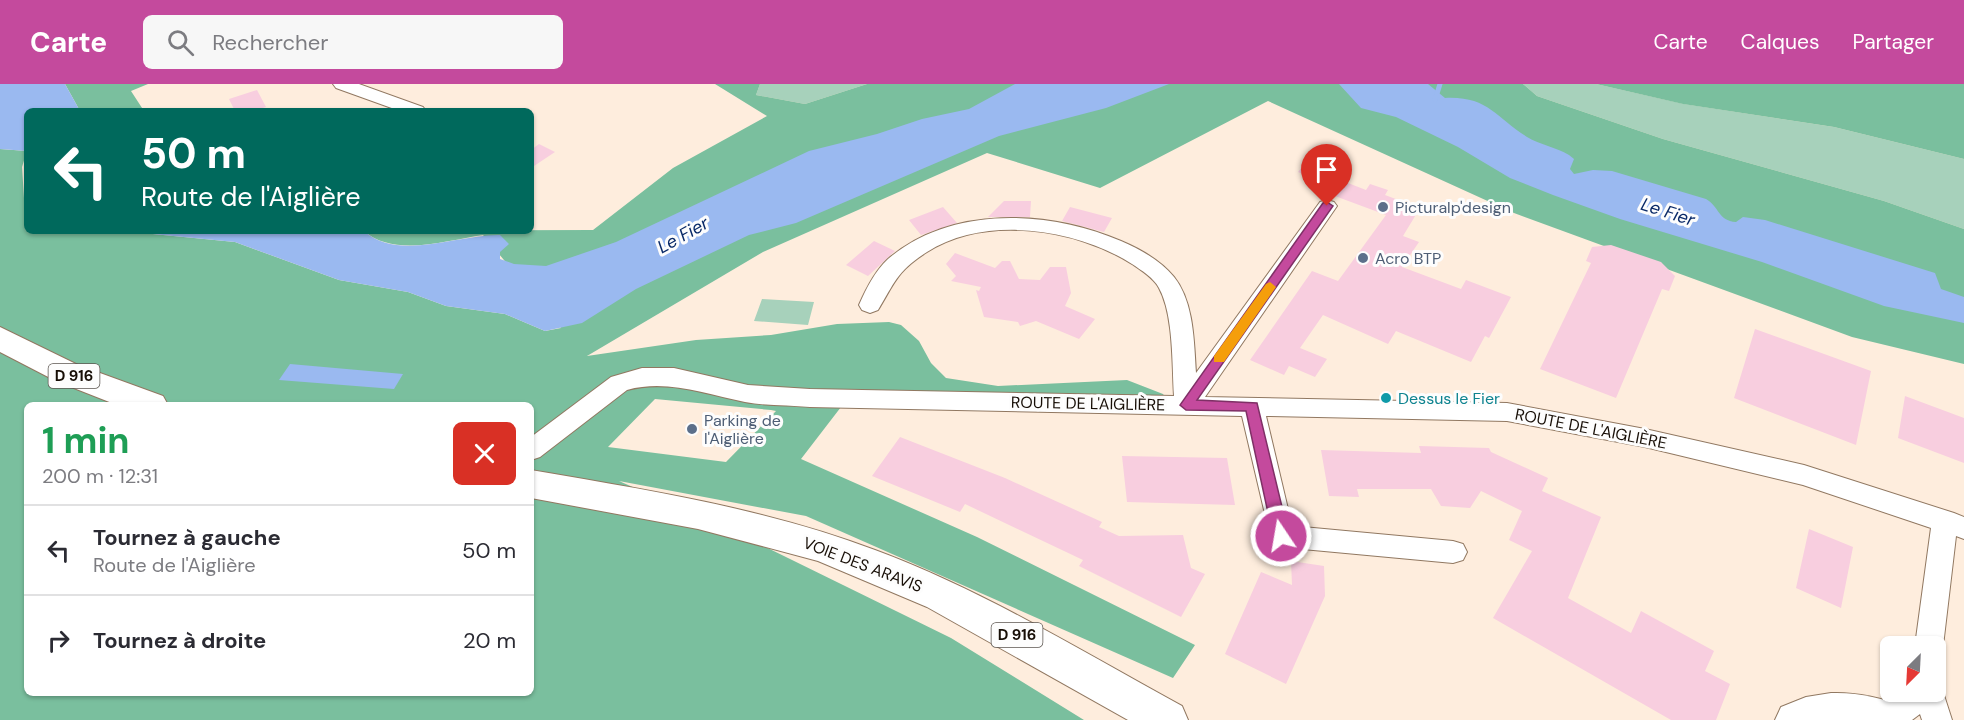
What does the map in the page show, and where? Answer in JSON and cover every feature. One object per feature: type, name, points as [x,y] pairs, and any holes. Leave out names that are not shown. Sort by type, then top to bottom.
[{"type":"highway","name":"D 916","points":[[0,338],[67,373],[143,402]]},
{"type":"highway","name":"VOIE DES ARAVIS","points":[[534,485],[757,528],[861,560],[928,589],[990,620],[1167,720]]},
{"type":"main road","points":[[1794,720],[1810,714],[1841,710],[1891,719]]},
{"type":"street","points":[[342,84],[409,108]]},
{"type":"street","points":[[1186,405],[1327,206]]},
{"type":"street","points":[[870,305],[877,290],[897,263],[937,238],[972,229],[1032,224],[1098,237],[1141,260],[1170,287],[1182,340],[1186,405]]},
{"type":"street","name":"ROUTE DE L'AIGLIÈRE","points":[[534,448],[611,388],[619,383],[642,377],[674,377],[748,394],[810,398],[1507,412],[1645,438],[1804,475],[1955,524]]},
{"type":"street","points":[[1252,406],[1281,536],[1454,552]]},
{"type":"street","points":[[1931,636],[1955,524]]},
{"type":"street","points":[[1891,719],[1912,702]]},
{"type":"street","points":[[1931,702],[1937,720]]},
{"type":"green space","points":[[65,84],[148,84],[131,91],[142,108],[78,108]]},
{"type":"green space","points":[[715,84],[760,84],[756,95],[805,104],[867,84],[1523,84],[1537,96],[1663,139],[1884,201],[1964,229],[1964,364],[1852,337],[1514,213],[1268,101],[1100,188],[987,153],[763,252],[587,356],[696,340],[771,335],[837,324],[889,322],[901,325],[919,341],[931,363],[946,378],[998,386],[1127,380],[1163,394],[1167,400],[851,394],[801,459],[977,537],[1195,645],[1173,678],[806,516],[619,481],[737,533],[951,638],[1084,720],[0,720],[0,149],[24,151],[22,167],[24,234],[153,234],[235,242],[339,280],[408,292],[446,306],[505,314],[545,331],[561,328],[483,235],[438,243],[406,245],[391,244],[369,234],[534,234],[534,230],[593,230],[673,168],[767,116]],"holes":[[[655,399],[776,411],[726,462],[608,447]]]},
{"type":"green space","points":[[760,84],[867,84],[805,104],[756,95]]},
{"type":"green space","points":[[1523,84],[1596,84],[1684,104],[1834,127],[1964,159],[1964,229],[1884,201],[1663,139],[1537,96]]},
{"type":"green space","points":[[1596,84],[1964,84],[1964,159],[1834,127],[1683,104]]},
{"type":"green space","points":[[762,299],[814,302],[808,325],[754,321]]},
{"type":"water","points":[[0,84],[65,84],[78,108],[24,108],[24,151],[0,149]]},
{"type":"water","name":"Le Fier","points":[[1015,84],[1169,84],[1106,108],[999,136],[796,223],[749,235],[636,289],[582,323],[545,331],[505,314],[446,306],[408,292],[339,280],[235,242],[153,234],[369,234],[394,245],[411,246],[500,235],[509,244],[500,252],[500,259],[514,264],[546,266],[616,242],[809,151],[877,134],[922,119],[969,109]]},
{"type":"water","name":"Le Fier","points":[[1339,84],[1428,84],[1445,98],[1460,98],[1481,104],[1527,137],[1569,155],[1574,159],[1570,169],[1574,174],[1593,170],[1612,171],[1706,199],[1730,221],[1736,222],[1743,217],[1765,220],[1935,273],[1941,289],[1964,297],[1964,323],[1884,306],[1762,262],[1620,219],[1553,195],[1510,178],[1458,147],[1396,117],[1361,108]]},
{"type":"water","points":[[290,364],[403,374],[394,389],[279,380]]},
{"type":"building","points":[[257,90],[266,107],[234,108],[229,99]]},
{"type":"building","points":[[539,144],[555,152],[534,166],[534,148]]},
{"type":"building","points":[[1318,149],[1346,159],[1330,176],[1366,190],[1370,184],[1388,190],[1385,195],[1420,208],[1403,236],[1419,242],[1402,267],[1461,289],[1466,280],[1511,297],[1489,338],[1485,336],[1471,362],[1396,331],[1388,344],[1323,315],[1300,348],[1327,359],[1315,377],[1289,366],[1284,375],[1250,360],[1312,271],[1338,281],[1386,215],[1308,186],[1315,179],[1298,172]]},
{"type":"building","points":[[1004,201],[1031,201],[1030,217],[988,217]]},
{"type":"building","points":[[943,207],[957,223],[921,235],[909,220]]},
{"type":"building","points":[[1070,207],[1112,218],[1104,232],[1062,221]]},
{"type":"building","points":[[874,241],[895,251],[868,276],[846,265]]},
{"type":"building","points":[[1611,245],[1661,262],[1675,276],[1669,291],[1662,289],[1616,398],[1540,369],[1591,263],[1586,261],[1592,247]]},
{"type":"building","points":[[955,253],[995,268],[1002,261],[1010,261],[1019,279],[1040,280],[1050,267],[1066,267],[1071,293],[1065,306],[1095,319],[1079,339],[1036,321],[1020,326],[1018,322],[984,317],[976,290],[979,291],[981,287],[951,281],[956,276],[946,264]]},
{"type":"building","points":[[1755,329],[1871,371],[1856,445],[1734,398]]},
{"type":"building","points":[[1905,396],[1964,418],[1964,463],[1898,438]]},
{"type":"building","points":[[900,437],[1005,478],[1102,522],[1099,527],[1119,536],[1183,535],[1191,568],[1205,574],[1181,617],[1079,566],[1083,560],[965,504],[960,512],[872,476]]},
{"type":"building","points":[[1419,446],[1489,448],[1491,452],[1548,478],[1542,491],[1601,517],[1568,598],[1631,633],[1641,611],[1714,651],[1705,671],[1730,684],[1716,720],[1671,720],[1493,618],[1532,551],[1509,540],[1522,511],[1481,491],[1470,508],[1441,506],[1431,489],[1357,489],[1359,497],[1329,496],[1321,450],[1421,453]]},
{"type":"building","points":[[1122,456],[1227,458],[1235,505],[1127,502]]},
{"type":"building","points":[[1809,529],[1853,547],[1841,608],[1796,588]]},
{"type":"building","points":[[1291,561],[1324,566],[1325,596],[1286,684],[1225,654],[1261,572],[1292,585]]},
{"type":"waterway","points":[[1435,100],[1440,84]]},
{"type":"slow traffic","points":[[1219,359],[1270,287]]},
{"type":"place","name":"Picturalp'design","points":[[1383,207]]},
{"type":"place","name":"Acro BTP","points":[[1363,258]]},
{"type":"place","name":"Dessus le Fier","points":[[1386,398]]},
{"type":"place","name":"Parking de l'Aiglière","points":[[692,429]]},
{"type":"route","points":[[1281,536],[1252,406],[1186,405],[1327,206]]}]
